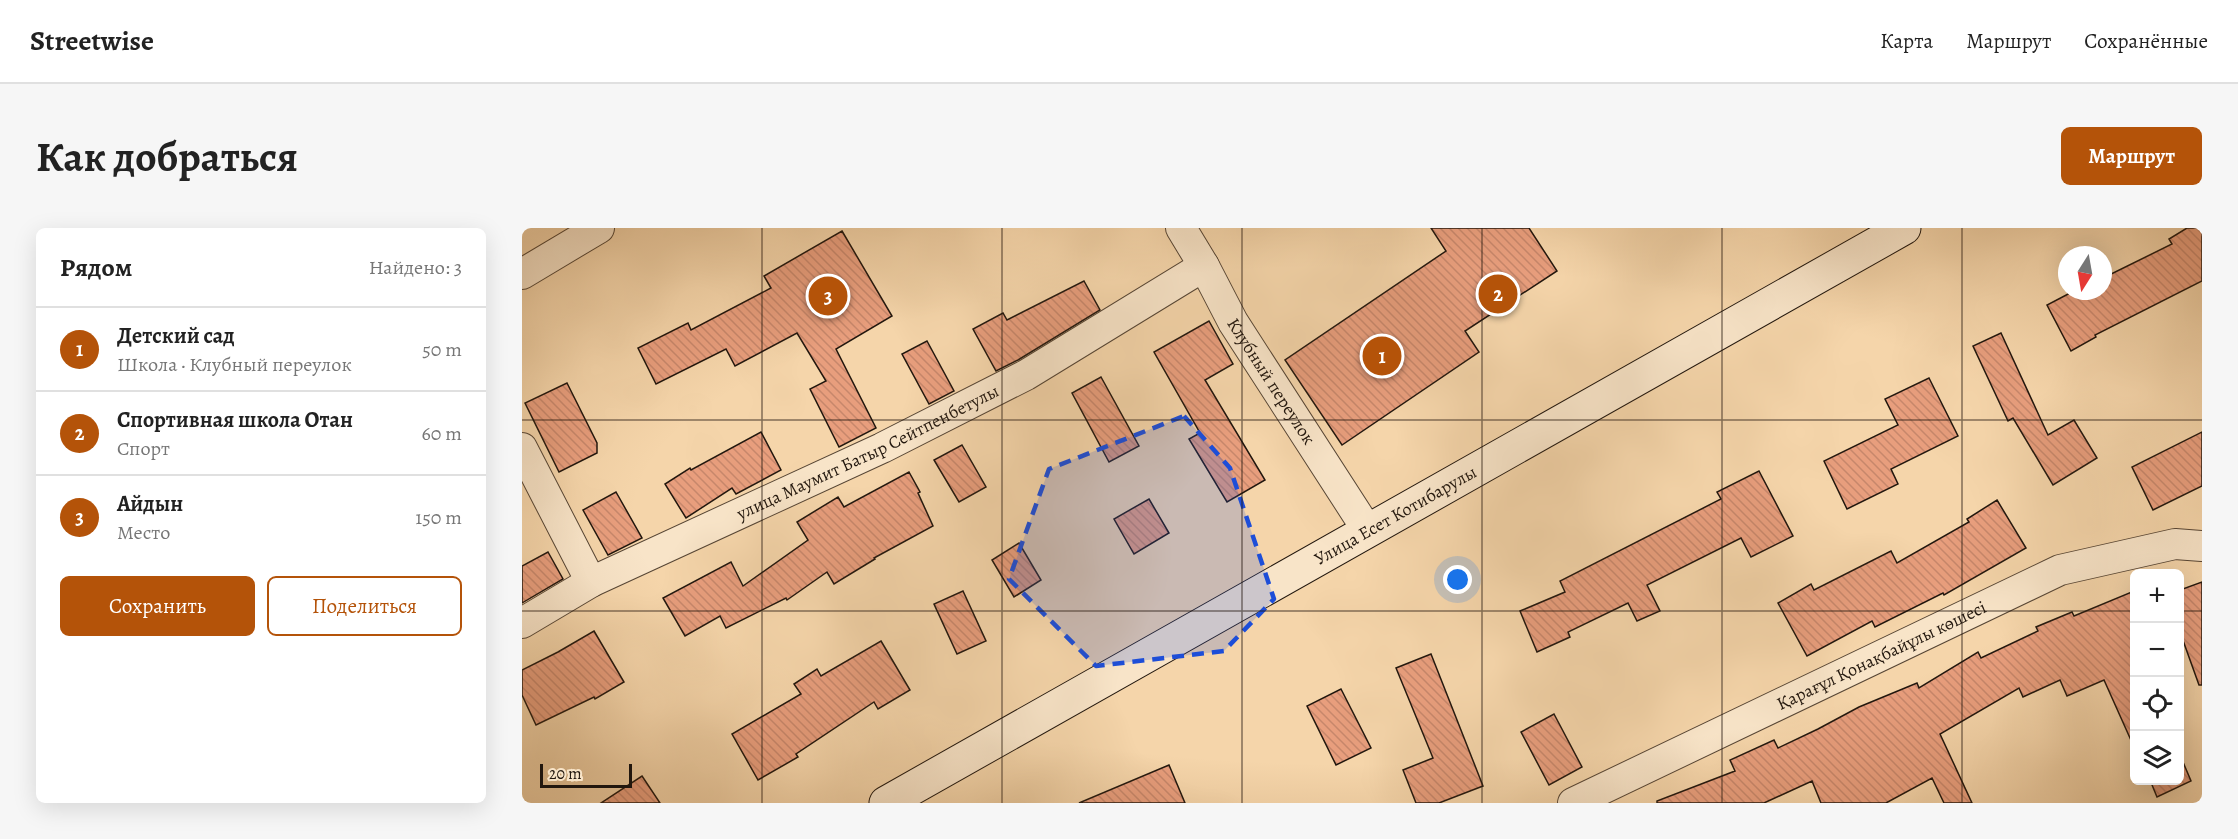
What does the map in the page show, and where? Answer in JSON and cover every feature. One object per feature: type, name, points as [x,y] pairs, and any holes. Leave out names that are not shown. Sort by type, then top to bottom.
[{"type":"main road","name":"Улица Есет Котибарулы","points":[[886,803],[1904,228]]},
{"type":"street","points":[[522,274],[599,228]]},
{"type":"street","name":"Клубный переулок","points":[[1181,228],[1233,322],[1368,531]]},
{"type":"street","name":"улица Маумит Батыр Сейтпенбетулы","points":[[522,623],[591,582],[882,448],[1026,375],[1204,266]]},
{"type":"street","points":[[522,447],[591,582]]},
{"type":"street","name":"Қарағұл Қонақбайұлы көшесі","points":[[1573,803],[2060,570],[2175,544],[2202,546]]},
{"type":"highlighted area","points":[[1184,416],[1230,468],[1274,599],[1224,651],[1096,666],[1009,579],[1049,469]]},
{"type":"building","points":[[1431,228],[1529,228],[1557,271],[1465,331],[1479,352],[1342,445],[1285,360],[1446,251]]},
{"type":"building","points":[[2187,228],[2202,228],[2202,281],[2095,335],[2096,337],[2071,351],[2047,305],[2058,299],[2112,300],[2112,274],[2172,244],[2169,239]]},
{"type":"building","points":[[842,231],[892,316],[836,349],[876,428],[839,447],[810,389],[826,381],[797,333],[735,366],[726,349],[656,384],[638,348],[688,323],[691,330],[771,288],[764,276]]},
{"type":"building","points":[[1084,281],[1100,310],[996,371],[973,329],[1003,313],[1007,320]]},
{"type":"building","points":[[1209,321],[1233,364],[1205,380],[1265,480],[1227,502],[1189,439],[1200,433],[1154,352]]},
{"type":"building","points":[[2001,333],[2048,435],[2074,420],[2097,458],[2053,485],[2013,418],[2008,421],[1973,346]]},
{"type":"building","points":[[927,341],[954,391],[929,404],[902,354]]},
{"type":"building","points":[[1101,377],[1139,446],[1109,462],[1072,393]]},
{"type":"building","points":[[1929,378],[1958,436],[1891,469],[1898,484],[1847,509],[1824,461],[1898,425],[1885,399]]},
{"type":"building","points":[[567,383],[597,443],[597,453],[559,472],[525,403]]},
{"type":"building","points":[[761,432],[781,470],[736,494],[732,488],[686,518],[665,484],[690,468],[691,470]]},
{"type":"building","points":[[2202,432],[2202,486],[2153,510],[2132,467]]},
{"type":"building","points":[[962,445],[986,487],[959,502],[934,460]]},
{"type":"building","points":[[1759,471],[1793,536],[1751,557],[1741,538],[1647,585],[1660,611],[1637,621],[1628,603],[1568,632],[1570,637],[1537,652],[1520,611],[1565,592],[1560,581],[1721,499],[1717,492]]},
{"type":"building","points":[[909,472],[920,492],[918,493],[933,526],[874,558],[834,584],[827,572],[787,600],[786,598],[726,628],[720,616],[685,636],[663,598],[731,562],[743,586],[808,540],[797,522],[838,497],[844,507]]},
{"type":"building","points":[[616,492],[642,538],[608,555],[583,510]]},
{"type":"building","points":[[1149,499],[1169,533],[1134,554],[1114,519]]},
{"type":"building","points":[[1997,500],[2026,548],[1944,595],[1943,593],[1875,627],[1872,621],[1807,656],[1778,603],[1811,584],[1814,590],[1891,551],[1897,563],[1969,522],[1967,519]]},
{"type":"building","points":[[1019,543],[1041,580],[1014,597],[992,560]]},
{"type":"building","points":[[548,552],[563,579],[522,603],[522,566]]},
{"type":"building","points":[[2202,582],[2202,685],[2199,685],[2184,643],[2184,589]]},
{"type":"building","points":[[963,591],[986,641],[957,654],[934,604]]},
{"type":"building","points":[[2130,593],[2130,738],[2104,680],[2067,696],[2060,680],[2023,697],[2019,688],[1940,734],[1972,803],[1944,803],[1932,778],[1886,803],[1821,803],[1812,781],[1764,803],[1657,803],[1657,801],[1735,771],[1730,760],[1774,740],[1778,748],[1859,707],[1917,683],[1919,688],[1978,652],[1981,658],[2038,631],[2036,627],[2072,612],[2074,616]]},
{"type":"building","points":[[594,631],[624,682],[595,699],[594,697],[536,725],[522,695],[522,670]]},
{"type":"building","points":[[881,641],[910,690],[878,709],[874,702],[796,754],[798,757],[758,780],[732,734],[801,694],[794,684],[817,669],[821,676]]},
{"type":"building","points":[[1431,654],[1483,786],[1439,803],[1416,803],[1403,770],[1433,758],[1396,668]]},
{"type":"building","points":[[1341,689],[1371,748],[1336,765],[1307,706]]},
{"type":"building","points":[[1554,714],[1582,767],[1549,785],[1521,732]]},
{"type":"building","points":[[2184,764],[2191,781],[2184,784]]},
{"type":"building","points":[[1169,765],[1185,803],[1079,803]]},
{"type":"building","points":[[642,776],[660,803],[601,803]]},
{"type":"building","points":[[2152,785],[2182,785],[2157,797]]},
{"type":"place","name":"Спортивная школа Отан","points":[[1498,294]]},
{"type":"place","name":"Айдын","points":[[828,296]]},
{"type":"place","name":"Детский сад","points":[[1382,356]]}]
